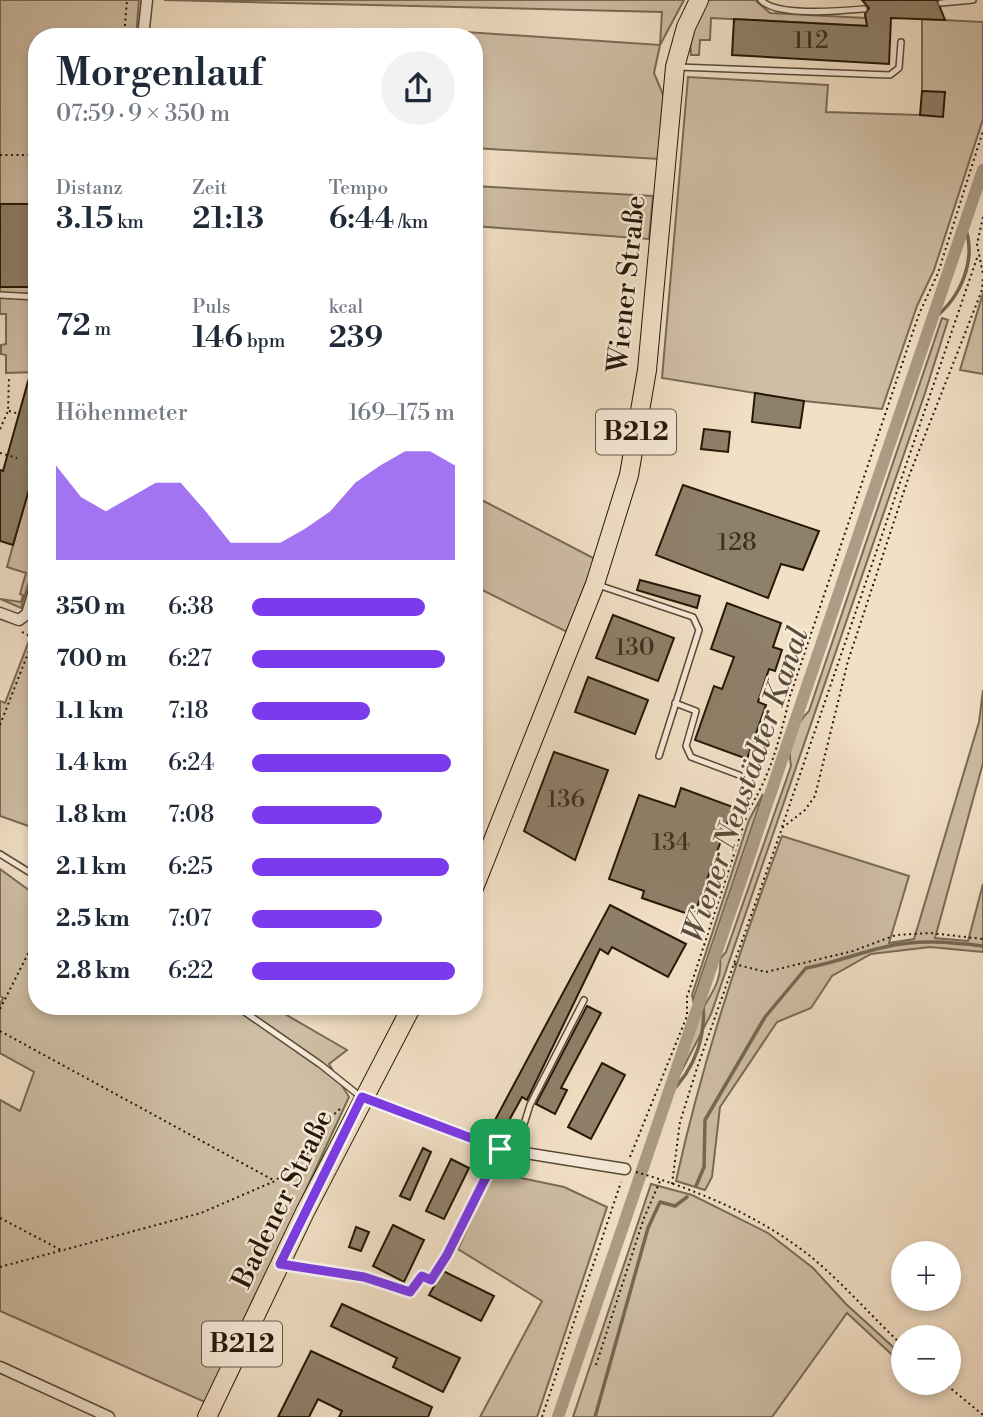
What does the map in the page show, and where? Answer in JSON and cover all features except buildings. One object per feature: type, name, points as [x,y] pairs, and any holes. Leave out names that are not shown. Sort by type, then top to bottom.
[{"type":"main road","name":"Wiener Straße","points":[[483,868],[596,584],[629,475],[646,370],[675,67],[686,27],[699,0]]},
{"type":"main road","name":"Badener Straße","points":[[207,1417],[362,1097],[407,1015]]},
{"type":"street","points":[[144,28],[147,0]]},
{"type":"street","points":[[0,613],[19,620],[28,611]]},
{"type":"street","points":[[362,1097],[500,1149],[625,1169]]},
{"type":"street","points":[[0,1367],[109,1417]]},
{"type":"lane","points":[[761,0],[772,8],[831,12],[864,9]]},
{"type":"lane","points":[[941,3],[973,0]]},
{"type":"lane","points":[[675,67],[890,75],[899,68],[901,42]]},
{"type":"lane","points":[[0,295],[28,297]]},
{"type":"lane","points":[[596,584],[693,617],[699,630],[659,755]]},
{"type":"lane","points":[[676,703],[696,711],[686,746],[691,757],[739,775]]},
{"type":"lane","points":[[0,854],[28,871]]},
{"type":"lane","points":[[515,1153],[530,1105],[584,1000]]},
{"type":"lane","points":[[249,1015],[362,1097]]},
{"type":"lane","points":[[431,1280],[447,1255],[500,1149]]},
{"type":"path","points":[[125,28],[127,0]]},
{"type":"path","points":[[542,1417],[625,1169],[687,1016],[687,997],[741,834],[777,745],[790,695],[919,313],[937,273],[983,131]]},
{"type":"path","points":[[0,155],[28,155]]},
{"type":"path","points":[[672,1184],[680,1122],[978,255],[983,217]]},
{"type":"path","points":[[782,828],[805,810],[815,796],[848,661],[909,476],[951,376],[982,290],[982,262],[978,255]]},
{"type":"path","points":[[0,429],[8,411],[9,377]]},
{"type":"path","points":[[8,411],[19,414]]},
{"type":"path","points":[[0,453],[17,458]]},
{"type":"path","points":[[19,620],[20,630],[28,635]]},
{"type":"path","points":[[0,725],[28,656]]},
{"type":"path","points":[[733,964],[766,972],[853,951],[896,935],[930,933],[983,939]]},
{"type":"path","points":[[0,1009],[28,954]]},
{"type":"path","points":[[0,1031],[275,1181]]},
{"type":"path","points":[[0,1267],[201,1213],[275,1181],[311,1150],[328,1120],[341,1107],[362,1097]]},
{"type":"path","points":[[625,1169],[654,1177],[755,1219],[810,1257],[891,1335]]},
{"type":"path","points":[[596,1365],[644,1218],[661,1180]]},
{"type":"path","points":[[0,1218],[61,1250]]},
{"type":"path","points":[[280,1264],[364,1277],[410,1292],[422,1276],[431,1280]]},
{"type":"path","points":[[959,1395],[983,1415]]},
{"type":"shaded area","points":[[0,0],[139,0],[137,28],[28,28],[28,372],[6,373],[6,355],[1,354],[1,345],[6,344],[6,314],[0,314]]},
{"type":"shaded area","points":[[164,0],[684,0],[660,45],[662,12]]},
{"type":"shaded area","points":[[708,0],[755,0],[770,13],[866,18],[891,27],[711,18],[710,40],[700,40],[699,55],[691,55],[690,37]]},
{"type":"shaded area","points":[[922,19],[983,22],[983,119],[934,270],[917,306],[882,409],[804,401],[662,378],[688,77],[828,85],[826,112],[920,115],[944,93],[922,91]]},
{"type":"shaded area","points":[[483,33],[660,45],[654,73],[664,97],[659,159],[483,149]]},
{"type":"shaded area","points":[[483,187],[653,196],[649,239],[483,227]]},
{"type":"shaded area","points":[[983,293],[983,374],[960,370]]},
{"type":"shaded area","points":[[942,318],[948,320],[925,393],[711,1014],[680,1074],[697,1020],[719,976],[720,959],[726,952],[791,766],[793,736],[809,711]]},
{"type":"shaded area","points":[[28,491],[28,584],[21,608],[0,599],[21,602],[23,595],[20,594],[26,573],[7,567]]},
{"type":"shaded area","points":[[483,501],[597,560],[567,632],[483,590]]},
{"type":"shaded area","points":[[28,644],[28,826],[0,816],[0,701],[5,703]]},
{"type":"shaded area","points":[[983,690],[983,763],[935,938],[968,941],[983,884],[983,952],[930,947],[871,954],[832,976],[811,1008],[777,1022],[720,1107],[712,1177],[705,1190],[676,1181],[723,1006],[782,836],[909,876],[889,943],[914,939],[979,722]]},
{"type":"shaded area","points":[[763,794],[693,1000],[692,995],[749,820]]},
{"type":"shaded area","points":[[0,869],[28,889],[28,1015],[287,1015],[347,1050],[329,1064],[349,1097],[207,1403],[0,1311],[0,1100],[20,1111],[34,1072],[0,1053],[0,1004],[3,998],[0,996]]},
{"type":"shaded area","points":[[493,1172],[564,1187],[607,1207],[537,1417],[480,1417],[542,1301],[458,1249]]},
{"type":"shaded area","points":[[651,1184],[692,1195],[768,1233],[813,1268],[846,1304],[891,1345],[891,1354],[847,1313],[772,1417],[573,1417]]},
{"type":"waterway","name":"Wiener Neustädter Kanal","points":[[558,1417],[983,170]]},
{"type":"waterway","points":[[933,319],[952,300],[968,264],[968,238],[964,225]]},
{"type":"waterway","points":[[696,1186],[704,1167],[705,1120],[765,1017],[806,968],[897,944],[946,942],[983,946]]},
{"type":"waterway","points":[[668,1095],[686,1074],[698,1050],[703,1023],[702,995]]},
{"type":"waterway","points":[[595,1417],[648,1228],[660,1202],[675,1206],[687,1197]]},
{"type":"route","points":[[362,1097],[500,1149],[447,1255],[431,1280],[422,1276],[410,1292],[364,1277],[321,1273],[280,1264],[362,1097]]}]
